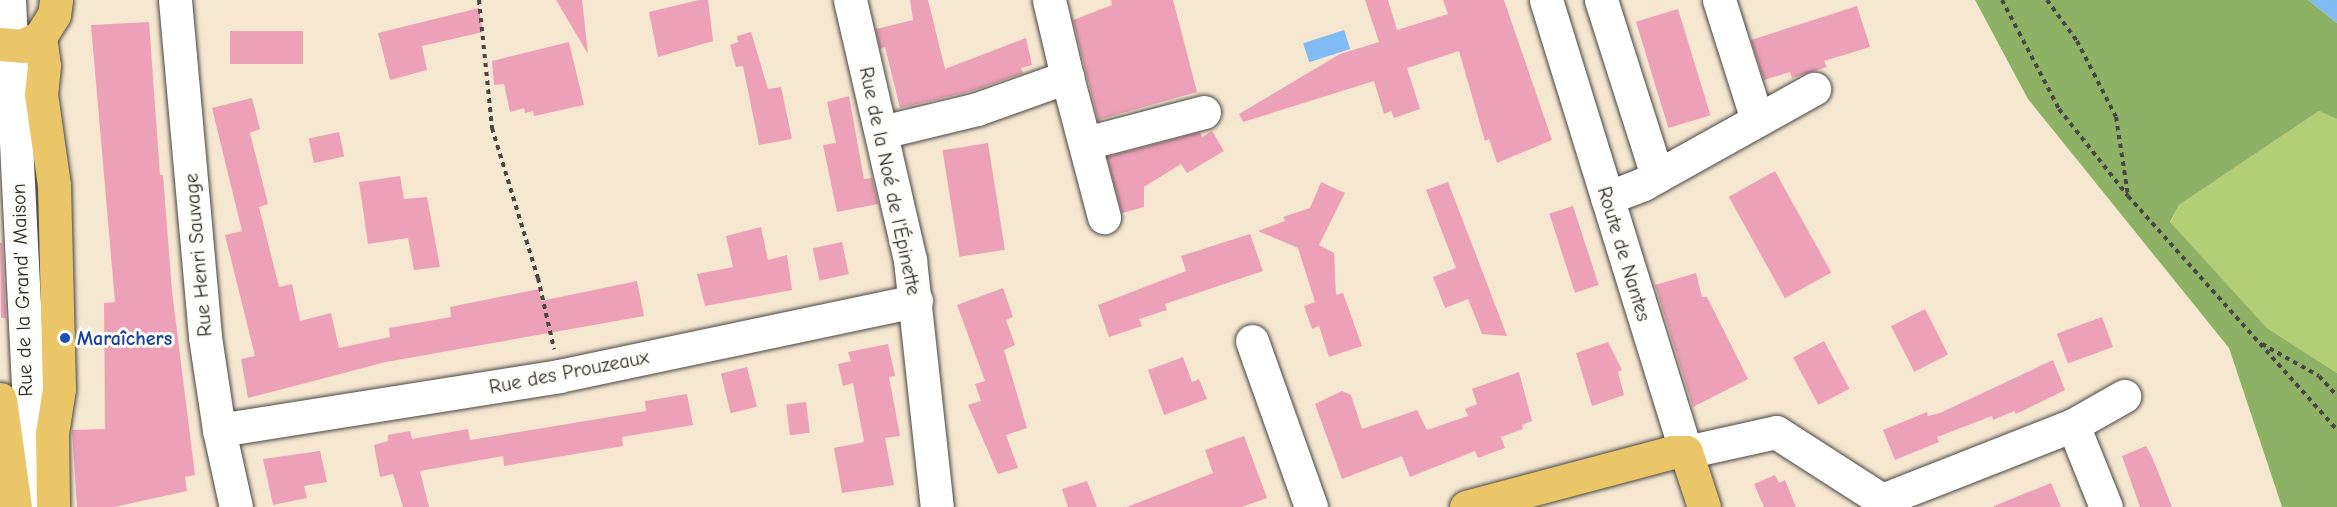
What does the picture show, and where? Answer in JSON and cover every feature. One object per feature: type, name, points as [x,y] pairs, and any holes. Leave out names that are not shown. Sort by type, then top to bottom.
[{"type":"main road","points":[[17,43],[49,27],[60,1]]},
{"type":"main road","name":"Rue de la Grand' Maison","points":[[17,43],[44,66],[41,94],[54,185],[59,390],[52,433],[53,507]]},
{"type":"main road","name":"Rue de la Grand' Maison","points":[[0,399],[16,503]]},
{"type":"main road","points":[[1466,507],[1672,452],[1686,452]]},
{"type":"main road","name":"Route de Nantes","points":[[1686,452],[1704,507]]},
{"type":"street","name":"Rue de la Grand' Maison","points":[[9,0],[17,43],[16,503]]},
{"type":"street","name":"Rue Henri Sauvage","points":[[175,0],[205,337],[219,430],[236,507]]},
{"type":"street","name":"Rue de la Noé de l'Épinette","points":[[850,0],[882,132],[916,301],[937,507]]},
{"type":"street","points":[[1049,0],[1104,217]]},
{"type":"street","name":"Route de Nantes","points":[[1546,0],[1686,452]]},
{"type":"street","points":[[1601,0],[1657,176]]},
{"type":"street","points":[[1719,0],[1757,120]]},
{"type":"street","points":[[882,132],[977,109],[1067,77]]},
{"type":"street","points":[[1607,198],[1657,176],[1814,88]]},
{"type":"street","points":[[1086,143],[1204,112]]},
{"type":"street","name":"Rue des Prouzeaux","points":[[219,430],[559,376],[916,301]]},
{"type":"street","points":[[1252,341],[1311,507]]},
{"type":"street","points":[[1686,452],[1776,432],[1882,503],[2073,425],[2124,396]]},
{"type":"street","points":[[2073,425],[2106,507]]},
{"type":"path","points":[[479,0],[492,128],[546,307],[559,376]]},
{"type":"path","points":[[2002,0],[2059,109],[2128,195],[2337,430]]},
{"type":"path","points":[[2047,0],[2077,41],[2116,117],[2128,195]]},
{"type":"path","points":[[2259,343],[2319,376],[2337,396]]},
{"type":"green space","points":[[1975,0],[2308,0],[2337,23],[2337,119],[2319,111],[2179,205],[2170,222],[2267,328],[2337,373],[2337,507],[2282,507],[2229,348],[2028,99]]},
{"type":"green space","points":[[2319,111],[2337,119],[2337,373],[2267,328],[2170,223],[2179,205]]},
{"type":"water","points":[[2308,0],[2337,0],[2337,23]]},
{"type":"water","points":[[1344,30],[1350,49],[1309,62],[1303,43]]},
{"type":"building","points":[[556,0],[582,0],[588,54]]},
{"type":"building","points":[[708,0],[713,41],[658,57],[649,12]]},
{"type":"building","points":[[910,0],[928,0],[945,69],[1026,38],[1032,65],[1021,68],[1023,73],[972,91],[900,108],[885,47],[880,49],[876,29],[913,20]]},
{"type":"building","points":[[1111,0],[1173,0],[1197,92],[1098,120],[1073,20],[1112,5]]},
{"type":"building","points":[[1365,0],[1388,0],[1397,30],[1448,14],[1443,0],[1504,0],[1552,140],[1497,163],[1489,139],[1485,141],[1459,51],[1407,68],[1420,109],[1394,118],[1391,111],[1384,114],[1374,81],[1243,122],[1239,114],[1340,54],[1379,42]]},
{"type":"building","points":[[1857,6],[1870,47],[1824,61],[1827,67],[1792,78],[1790,72],[1764,80],[1751,40]]},
{"type":"building","points":[[479,8],[483,32],[422,46],[427,70],[390,80],[378,33]]},
{"type":"building","points":[[1678,9],[1710,115],[1668,128],[1636,22]]},
{"type":"building","points":[[149,22],[160,175],[163,175],[172,291],[195,475],[185,477],[187,491],[114,507],[77,507],[72,430],[105,429],[104,303],[115,302],[91,25]]},
{"type":"building","points":[[230,31],[303,31],[303,64],[230,64]]},
{"type":"building","points":[[751,32],[768,89],[781,87],[792,139],[759,145],[743,66],[736,67],[730,45],[738,42],[737,36]]},
{"type":"building","points":[[569,42],[584,105],[534,116],[533,111],[525,113],[524,108],[510,112],[504,84],[494,85],[492,61]]},
{"type":"building","points":[[849,96],[864,179],[872,178],[878,204],[837,212],[823,145],[836,143],[827,102]]},
{"type":"building","points":[[252,98],[260,129],[250,133],[268,204],[259,207],[279,287],[292,284],[300,321],[331,313],[339,348],[390,337],[389,328],[451,317],[450,307],[539,289],[541,301],[637,281],[644,316],[386,362],[248,398],[241,359],[255,356],[225,235],[242,231],[212,108]]},
{"type":"building","points":[[1212,131],[1224,151],[1187,173],[1181,164],[1144,187],[1144,207],[1122,213],[1107,157],[1200,132],[1202,137]]},
{"type":"building","points":[[339,132],[344,156],[314,163],[309,138]]},
{"type":"building","points":[[988,143],[1005,250],[959,257],[943,150]]},
{"type":"building","points":[[1775,171],[1831,272],[1785,298],[1729,197]]},
{"type":"building","points":[[400,176],[404,199],[427,197],[440,267],[414,270],[408,238],[368,244],[359,182]]},
{"type":"building","points":[[1321,182],[1345,193],[1319,245],[1334,253],[1336,295],[1343,293],[1362,346],[1329,357],[1319,326],[1312,329],[1304,306],[1315,302],[1298,248],[1258,231],[1285,221],[1283,217],[1310,208]]},
{"type":"building","points":[[1448,182],[1507,336],[1482,334],[1468,299],[1445,308],[1433,277],[1456,268],[1426,190]]},
{"type":"building","points":[[1573,206],[1599,285],[1575,293],[1549,214]]},
{"type":"building","points":[[761,227],[768,260],[787,255],[792,290],[705,306],[697,274],[733,267],[726,236]]},
{"type":"building","points":[[1250,234],[1263,271],[1165,304],[1167,310],[1139,319],[1142,326],[1109,337],[1098,305],[1186,271],[1181,256]]},
{"type":"building","points":[[842,242],[849,274],[820,281],[813,248]]},
{"type":"building","points":[[0,243],[2,243],[6,318],[1,318]]},
{"type":"building","points":[[1696,273],[1702,297],[1707,297],[1748,379],[1693,407],[1655,285]]},
{"type":"building","points":[[1003,288],[1013,317],[1006,320],[1015,345],[1004,350],[1027,428],[1006,435],[1018,468],[998,474],[968,405],[981,401],[975,384],[985,381],[957,305]]},
{"type":"building","points":[[1925,309],[1948,354],[1914,372],[1891,326]]},
{"type":"building","points":[[2102,317],[2113,347],[2068,363],[2057,333]]},
{"type":"building","points":[[1824,341],[1849,389],[1818,405],[1793,357]]},
{"type":"building","points":[[1608,342],[1622,370],[1618,372],[1624,395],[1592,406],[1576,353]]},
{"type":"building","points":[[888,344],[895,376],[889,377],[900,436],[885,438],[894,485],[842,493],[834,448],[864,442],[853,383],[843,386],[838,364],[851,361],[848,352]]},
{"type":"building","points":[[1183,357],[1192,382],[1199,379],[1207,399],[1164,415],[1148,370]]},
{"type":"building","points":[[2053,360],[2065,390],[2016,414],[2014,411],[1993,420],[1992,416],[1937,437],[1939,442],[1895,460],[1883,430],[1927,412],[1928,416],[1940,413]]},
{"type":"building","points":[[747,367],[757,407],[731,413],[721,374]]},
{"type":"building","points":[[1519,372],[1532,421],[1522,425],[1523,429],[1501,437],[1505,448],[1478,458],[1475,451],[1410,477],[1402,456],[1342,479],[1315,404],[1342,391],[1351,395],[1362,429],[1417,410],[1427,430],[1468,416],[1465,409],[1477,404],[1472,389]]},
{"type":"building","points":[[687,394],[693,425],[622,437],[623,446],[504,466],[503,456],[420,471],[429,507],[403,507],[393,474],[380,477],[374,445],[388,441],[388,435],[410,431],[412,439],[468,429],[470,440],[646,411],[645,401]]},
{"type":"building","points":[[806,402],[810,433],[790,435],[786,404]]},
{"type":"building","points":[[1244,436],[1267,498],[1242,507],[1127,507],[1213,473],[1205,450]]},
{"type":"building","points":[[2146,446],[2172,507],[2140,507],[2122,456]]},
{"type":"building","points":[[320,451],[327,482],[304,486],[307,498],[273,505],[263,459]]},
{"type":"building","points":[[1775,475],[1779,483],[1785,480],[1796,507],[1764,507],[1754,484]]},
{"type":"building","points":[[1087,481],[1097,507],[1068,507],[1062,489]]},
{"type":"building","points":[[2051,483],[2061,507],[1994,507],[1994,506]]},
{"type":"place","name":"Maraîchers","points":[[65,338]]}]
